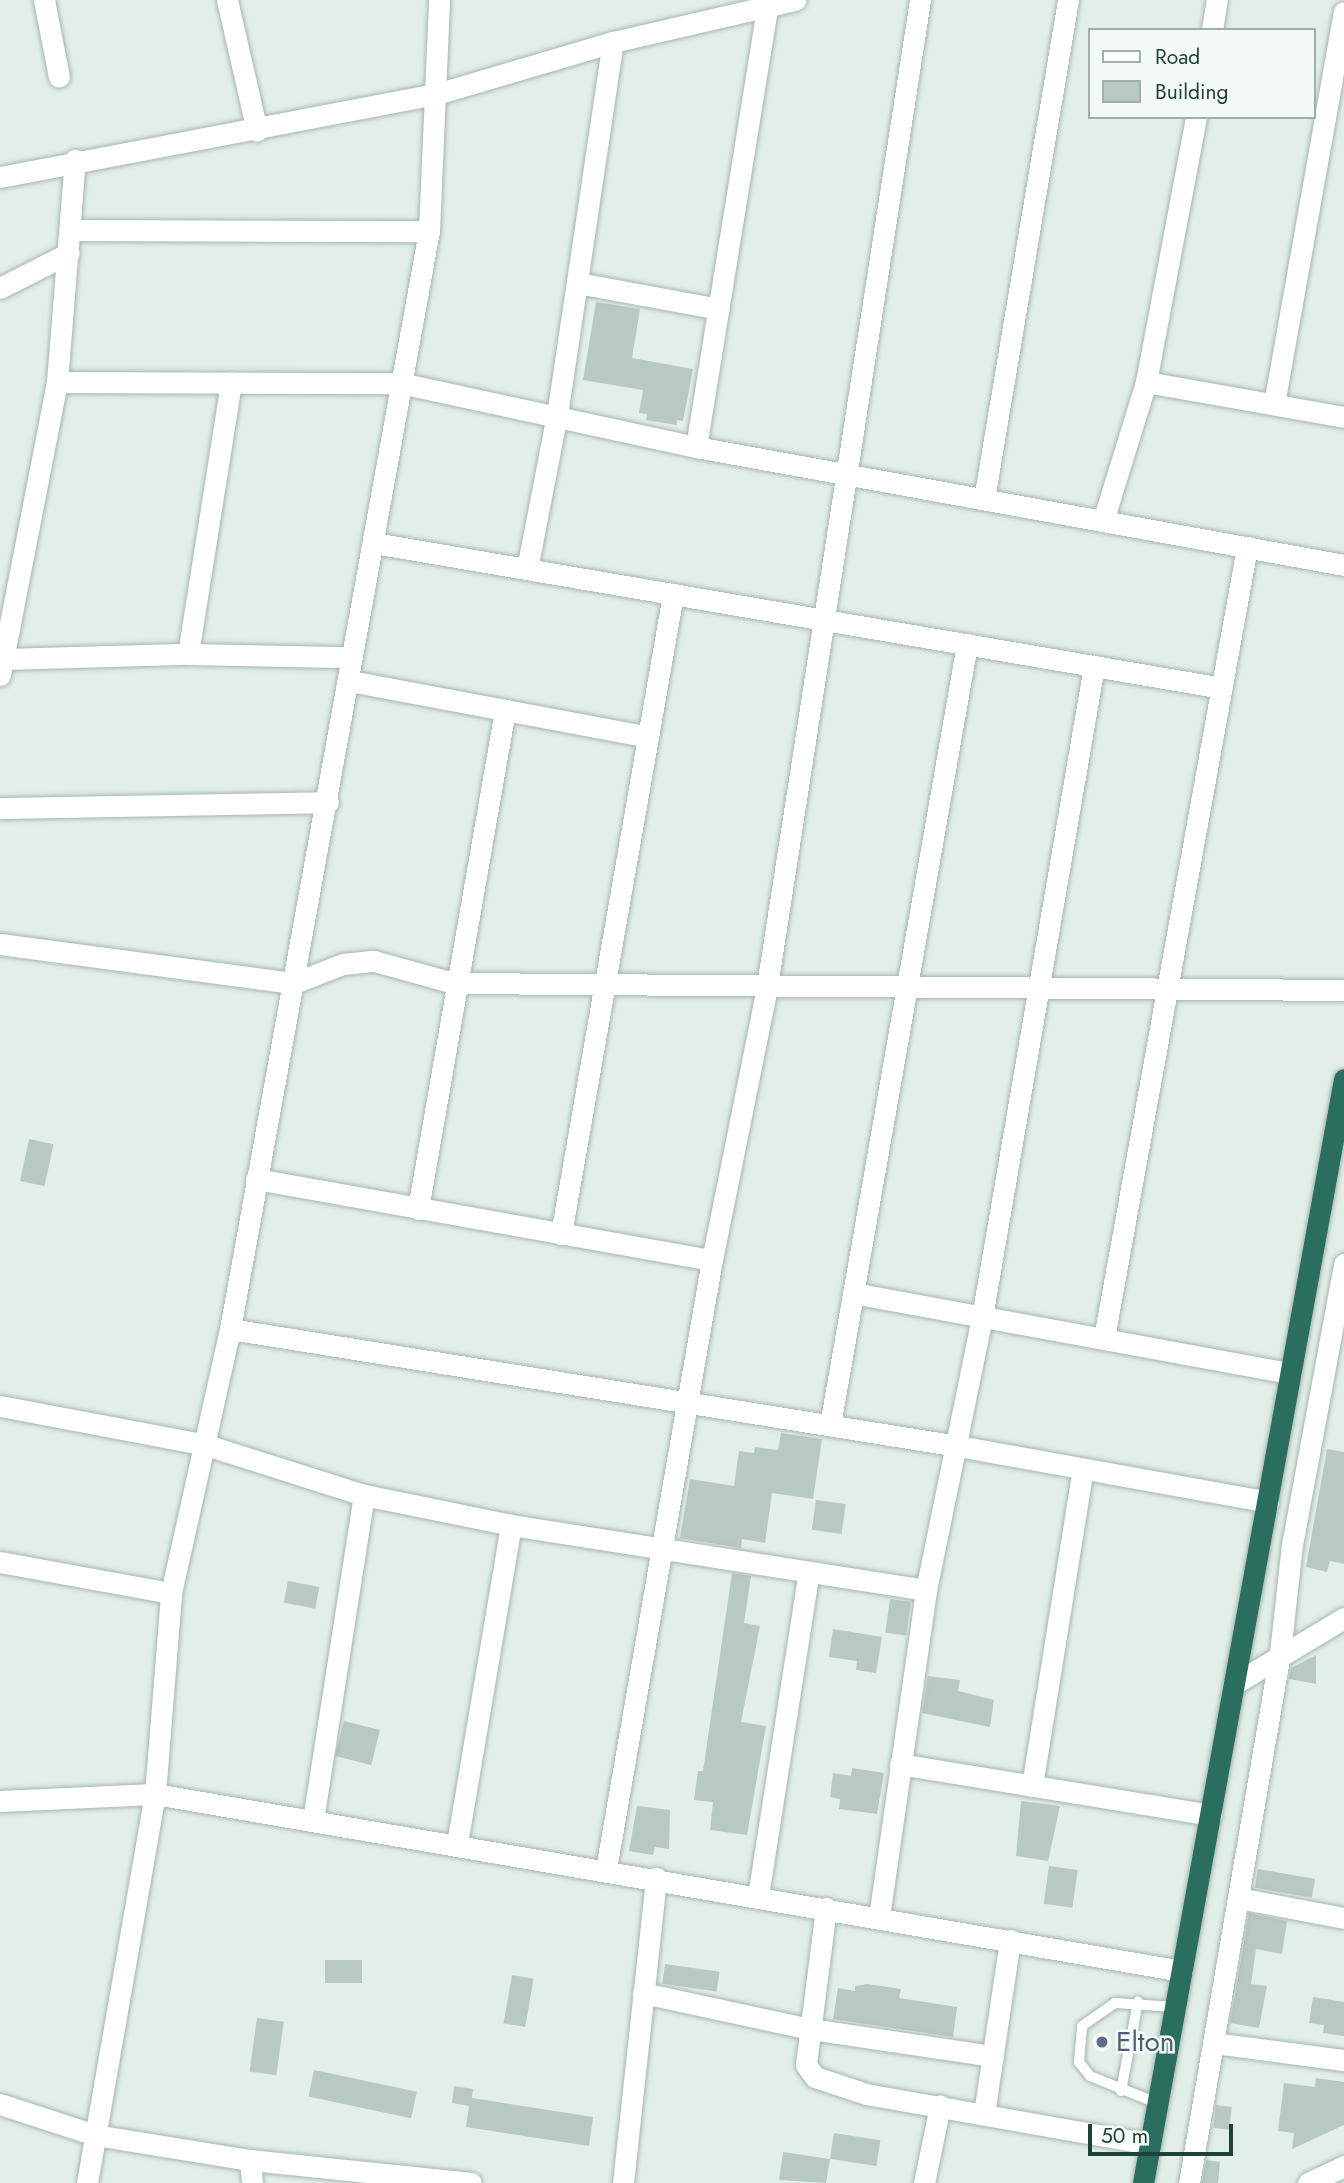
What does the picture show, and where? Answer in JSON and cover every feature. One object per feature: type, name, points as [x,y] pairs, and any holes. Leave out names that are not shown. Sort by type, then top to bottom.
[{"type":"highway","points":[[1143,2183],[1344,1079]]},
{"type":"street","points":[[44,0],[59,77]]},
{"type":"street","points":[[227,0],[257,131]]},
{"type":"street","points":[[87,2183],[155,1794],[171,1593],[230,1329],[328,803],[351,656],[429,231],[439,0]]},
{"type":"street","points":[[0,177],[75,160],[257,131],[436,94],[718,10],[767,9],[795,0]]},
{"type":"street","points":[[606,1869],[661,1549],[690,1402],[712,1260],[767,986],[920,0]]},
{"type":"street","points":[[984,499],[1068,0]]},
{"type":"street","points":[[1212,28],[1217,0]]},
{"type":"street","points":[[696,447],[767,9]]},
{"type":"street","points":[[1274,404],[1344,12]]},
{"type":"street","points":[[527,569],[557,415],[614,42]]},
{"type":"street","points":[[1103,521],[1146,382],[1196,119]]},
{"type":"street","points":[[75,160],[57,382],[2,667],[188,654],[351,656]]},
{"type":"street","points":[[71,230],[429,231]]},
{"type":"street","points":[[0,288],[69,253]]},
{"type":"street","points":[[578,283],[719,309]]},
{"type":"street","points":[[57,382],[400,383],[696,447],[1344,565]]},
{"type":"street","points":[[188,654],[232,382]]},
{"type":"street","points":[[1146,382],[1344,417]]},
{"type":"street","points":[[374,542],[1222,688]]},
{"type":"street","points":[[1104,1338],[1247,547]]},
{"type":"street","points":[[561,1234],[601,984],[673,594]]},
{"type":"street","points":[[830,1425],[904,987],[967,644]]},
{"type":"street","points":[[879,1917],[926,1590],[958,1446],[982,1317],[1094,666]]},
{"type":"street","points":[[349,681],[648,737]]},
{"type":"street","points":[[418,1209],[454,984],[505,710]]},
{"type":"street","points":[[0,808],[328,803]]},
{"type":"street","points":[[0,944],[294,982],[343,964],[374,961],[454,984],[1344,990]]},
{"type":"street","points":[[256,1179],[712,1260]]},
{"type":"street","points":[[1189,2183],[1280,1653],[1292,1545],[1344,1264]]},
{"type":"street","points":[[853,1293],[1291,1373]]},
{"type":"street","points":[[230,1329],[958,1446],[1268,1502]]},
{"type":"street","points":[[0,1406],[206,1445],[364,1495],[511,1525],[926,1590]]},
{"type":"street","points":[[1032,1786],[1083,1469]]},
{"type":"street","points":[[313,1820],[364,1495]]},
{"type":"street","points":[[457,1844],[511,1525]]},
{"type":"street","points":[[0,1562],[171,1593]]},
{"type":"street","points":[[758,1896],[809,1572]]},
{"type":"street","points":[[1234,1684],[1280,1653],[1344,1618]]},
{"type":"street","points":[[900,1764],[1211,1815]]},
{"type":"street","points":[[0,1801],[155,1794],[606,1869],[1182,1971]]},
{"type":"street","points":[[623,2183],[656,1878]]},
{"type":"street","points":[[1238,1898],[1344,1918]]},
{"type":"street","points":[[826,1908],[806,2065],[815,2077],[866,2094],[1150,2144]]},
{"type":"street","points":[[984,2114],[1010,1940]]},
{"type":"street","points":[[643,1993],[810,2029],[993,2056]]},
{"type":"street","points":[[1214,2043],[1344,2060]]},
{"type":"street","points":[[0,2104],[95,2135],[250,2160],[399,2178],[471,2183]]},
{"type":"street","points":[[924,2183],[940,2106]]},
{"type":"street","points":[[250,2160],[252,2183]]},
{"type":"street","points":[[1308,2183],[1344,2166]]},
{"type":"lane","points":[[1157,2103],[1121,2091],[1090,2076],[1079,2062],[1082,2026],[1115,2003],[1138,2002],[1175,2007]]},
{"type":"lane","points":[[1121,2091],[1138,2002]]},
{"type":"building","points":[[596,302],[640,309],[632,358],[693,369],[683,421],[677,420],[677,425],[646,420],[647,414],[639,413],[643,390],[583,380]]},
{"type":"building","points":[[29,1139],[53,1144],[45,1186],[20,1181]]},
{"type":"building","points":[[781,1433],[822,1439],[813,1499],[772,1493],[765,1543],[742,1539],[741,1548],[680,1538],[690,1479],[734,1486],[739,1451],[754,1453],[755,1447],[778,1450]]},
{"type":"building","points":[[1327,1449],[1344,1452],[1344,1564],[1330,1561],[1327,1572],[1306,1567]]},
{"type":"building","points":[[816,1500],[846,1504],[842,1534],[812,1530]]},
{"type":"building","points":[[732,1573],[751,1576],[744,1623],[760,1626],[741,1722],[766,1726],[747,1835],[710,1830],[713,1802],[694,1800],[698,1771],[703,1771]]},
{"type":"building","points":[[288,1581],[319,1587],[315,1609],[284,1603]]},
{"type":"building","points":[[890,1599],[911,1602],[906,1636],[885,1633]]},
{"type":"building","points":[[833,1629],[882,1637],[876,1673],[856,1670],[857,1661],[829,1657]]},
{"type":"building","points":[[1316,1655],[1316,1684],[1289,1679],[1291,1668]]},
{"type":"building","points":[[928,1676],[960,1680],[958,1691],[994,1700],[990,1727],[922,1713]]},
{"type":"building","points":[[344,1721],[380,1730],[371,1765],[335,1756]]},
{"type":"building","points":[[852,1768],[884,1773],[877,1814],[839,1809],[840,1799],[830,1797],[833,1773],[851,1776]]},
{"type":"building","points":[[1021,1801],[1060,1806],[1048,1861],[1016,1856]]},
{"type":"building","points":[[637,1806],[670,1810],[669,1849],[655,1847],[653,1855],[629,1851]]},
{"type":"building","points":[[1049,1866],[1078,1870],[1072,1908],[1044,1904]]},
{"type":"building","points":[[1258,1869],[1315,1879],[1312,1898],[1255,1888]]},
{"type":"building","points":[[1249,1913],[1287,1921],[1282,1954],[1256,1949],[1251,1984],[1267,1986],[1259,2028],[1230,2023]]},
{"type":"building","points":[[325,1960],[362,1960],[362,1983],[325,1983]]},
{"type":"building","points":[[665,1964],[719,1972],[717,1991],[662,1984]]},
{"type":"building","points":[[512,1975],[534,1979],[525,2027],[503,2023]]},
{"type":"building","points":[[867,1984],[901,1989],[899,1998],[957,2007],[953,2037],[833,2019],[838,1988],[855,1991],[855,1986]]},
{"type":"building","points":[[1313,1997],[1344,2002],[1344,2036],[1323,2033],[1324,2025],[1309,2023]]},
{"type":"building","points":[[257,2018],[284,2022],[276,2075],[249,2071]]},
{"type":"building","points":[[314,2070],[417,2092],[411,2118],[308,2096]]},
{"type":"building","points":[[1316,2078],[1344,2082],[1344,2125],[1292,2149],[1294,2133],[1278,2131],[1284,2083],[1315,2087]]},
{"type":"building","points":[[454,2086],[473,2089],[472,2098],[593,2117],[589,2146],[466,2127],[469,2106],[452,2103]]},
{"type":"building","points":[[1216,2105],[1232,2107],[1229,2130],[1213,2128]]},
{"type":"building","points":[[834,2133],[880,2140],[876,2166],[830,2159]]},
{"type":"building","points":[[783,2152],[830,2159],[826,2183],[779,2180]]},
{"type":"building","points":[[1206,2160],[1220,2162],[1218,2183],[1202,2183]]},
{"type":"place","name":"Elton","points":[[1102,2042]]}]
